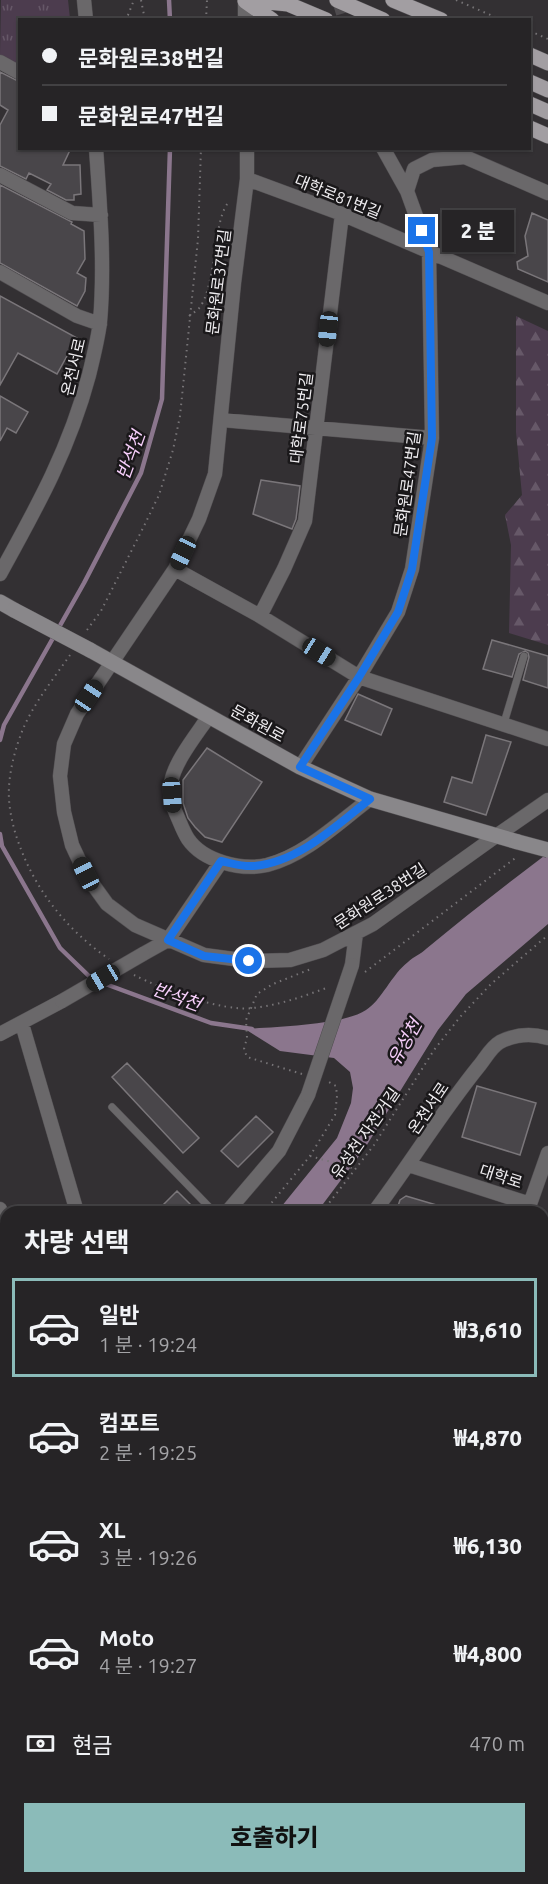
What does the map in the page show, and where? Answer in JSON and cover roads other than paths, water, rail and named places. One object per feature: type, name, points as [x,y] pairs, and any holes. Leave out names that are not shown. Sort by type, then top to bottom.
[{"type":"main road","points":[[245,0],[270,18]]},
{"type":"main road","points":[[245,0],[288,4],[321,18]]},
{"type":"main road","points":[[337,0],[378,18]]},
{"type":"main road","points":[[393,0],[436,18]]},
{"type":"main road","points":[[531,55],[548,63]]},
{"type":"main road","points":[[531,82],[548,90]]},
{"type":"main road","points":[[531,104],[548,112]]},
{"type":"main road","points":[[531,128],[548,136]]},
{"type":"street","points":[[84,0],[86,18]]},
{"type":"street","points":[[245,0],[245,18]]},
{"type":"street","points":[[0,62],[18,72]]},
{"type":"street","name":"온천서로","points":[[0,574],[58,465],[80,407],[100,324],[101,215],[96,150]]},
{"type":"street","name":"문화원로37번길","points":[[112,662],[175,569],[199,519],[215,474],[222,420],[225,367],[247,185],[247,150]]},
{"type":"street","name":"문화원로47번길","points":[[300,767],[398,612],[412,569],[432,438],[429,252],[407,191],[384,150]]},
{"type":"street","points":[[407,191],[414,169],[432,160],[465,157],[548,193]]},
{"type":"street","points":[[0,175],[72,213],[101,215]]},
{"type":"street","name":"대학로81번길","points":[[247,185],[342,214],[548,303]]},
{"type":"street","name":"대학로75번길","points":[[260,616],[305,521],[342,214]]},
{"type":"street","points":[[0,272],[77,316],[100,324]]},
{"type":"street","points":[[222,420],[432,438]]},
{"type":"street","points":[[175,569],[260,616],[359,677],[548,739]]},
{"type":"street","name":"문화원로","points":[[0,602],[300,767],[370,799],[495,836],[519,848],[548,850]]},
{"type":"street","name":"문화원로38번길","points":[[112,662],[77,714],[64,744],[60,776],[64,812],[72,845],[86,874],[107,904],[135,925],[204,956],[249,961],[290,960],[323,950],[402,905],[548,800]]},
{"type":"street","points":[[209,716],[177,765],[171,783],[173,807],[188,840],[206,855],[221,861],[250,867],[276,861],[312,843],[370,799]]},
{"type":"street","points":[[0,1034],[22,1024],[168,940],[221,861]]},
{"type":"street","points":[[232,1206],[279,1151],[308,1095],[352,965],[356,933]]},
{"type":"street","points":[[22,1024],[75,1206]]},
{"type":"street","name":"온천서로","points":[[378,1206],[458,1092],[497,1043],[532,1033],[548,1038]]},
{"type":"street","name":"대학로","points":[[409,1165],[530,1204],[548,1153]]},
{"type":"lane","points":[[504,723],[524,656]]},
{"type":"lane","points":[[112,1107],[208,1206]]},
{"type":"water","name":"유성천","points":[[548,853],[548,924],[466,994],[438,1030],[365,1148],[322,1206],[282,1206],[337,1138],[351,1103],[353,1088],[350,1072],[334,1058],[280,1051],[245,1029],[326,1022],[356,1015],[366,1010],[377,1000],[402,967]]},
{"type":"waterway","name":"반석천","points":[[169,0],[170,18]]},
{"type":"waterway","name":"반석천","points":[[0,740],[4,725],[84,583],[141,473],[162,399],[170,150]]},
{"type":"waterway","name":"반석천","points":[[0,834],[2,846],[60,948],[92,979],[211,1023],[252,1029]]},
{"type":"tunnel","points":[[339,0],[344,18]]}]
